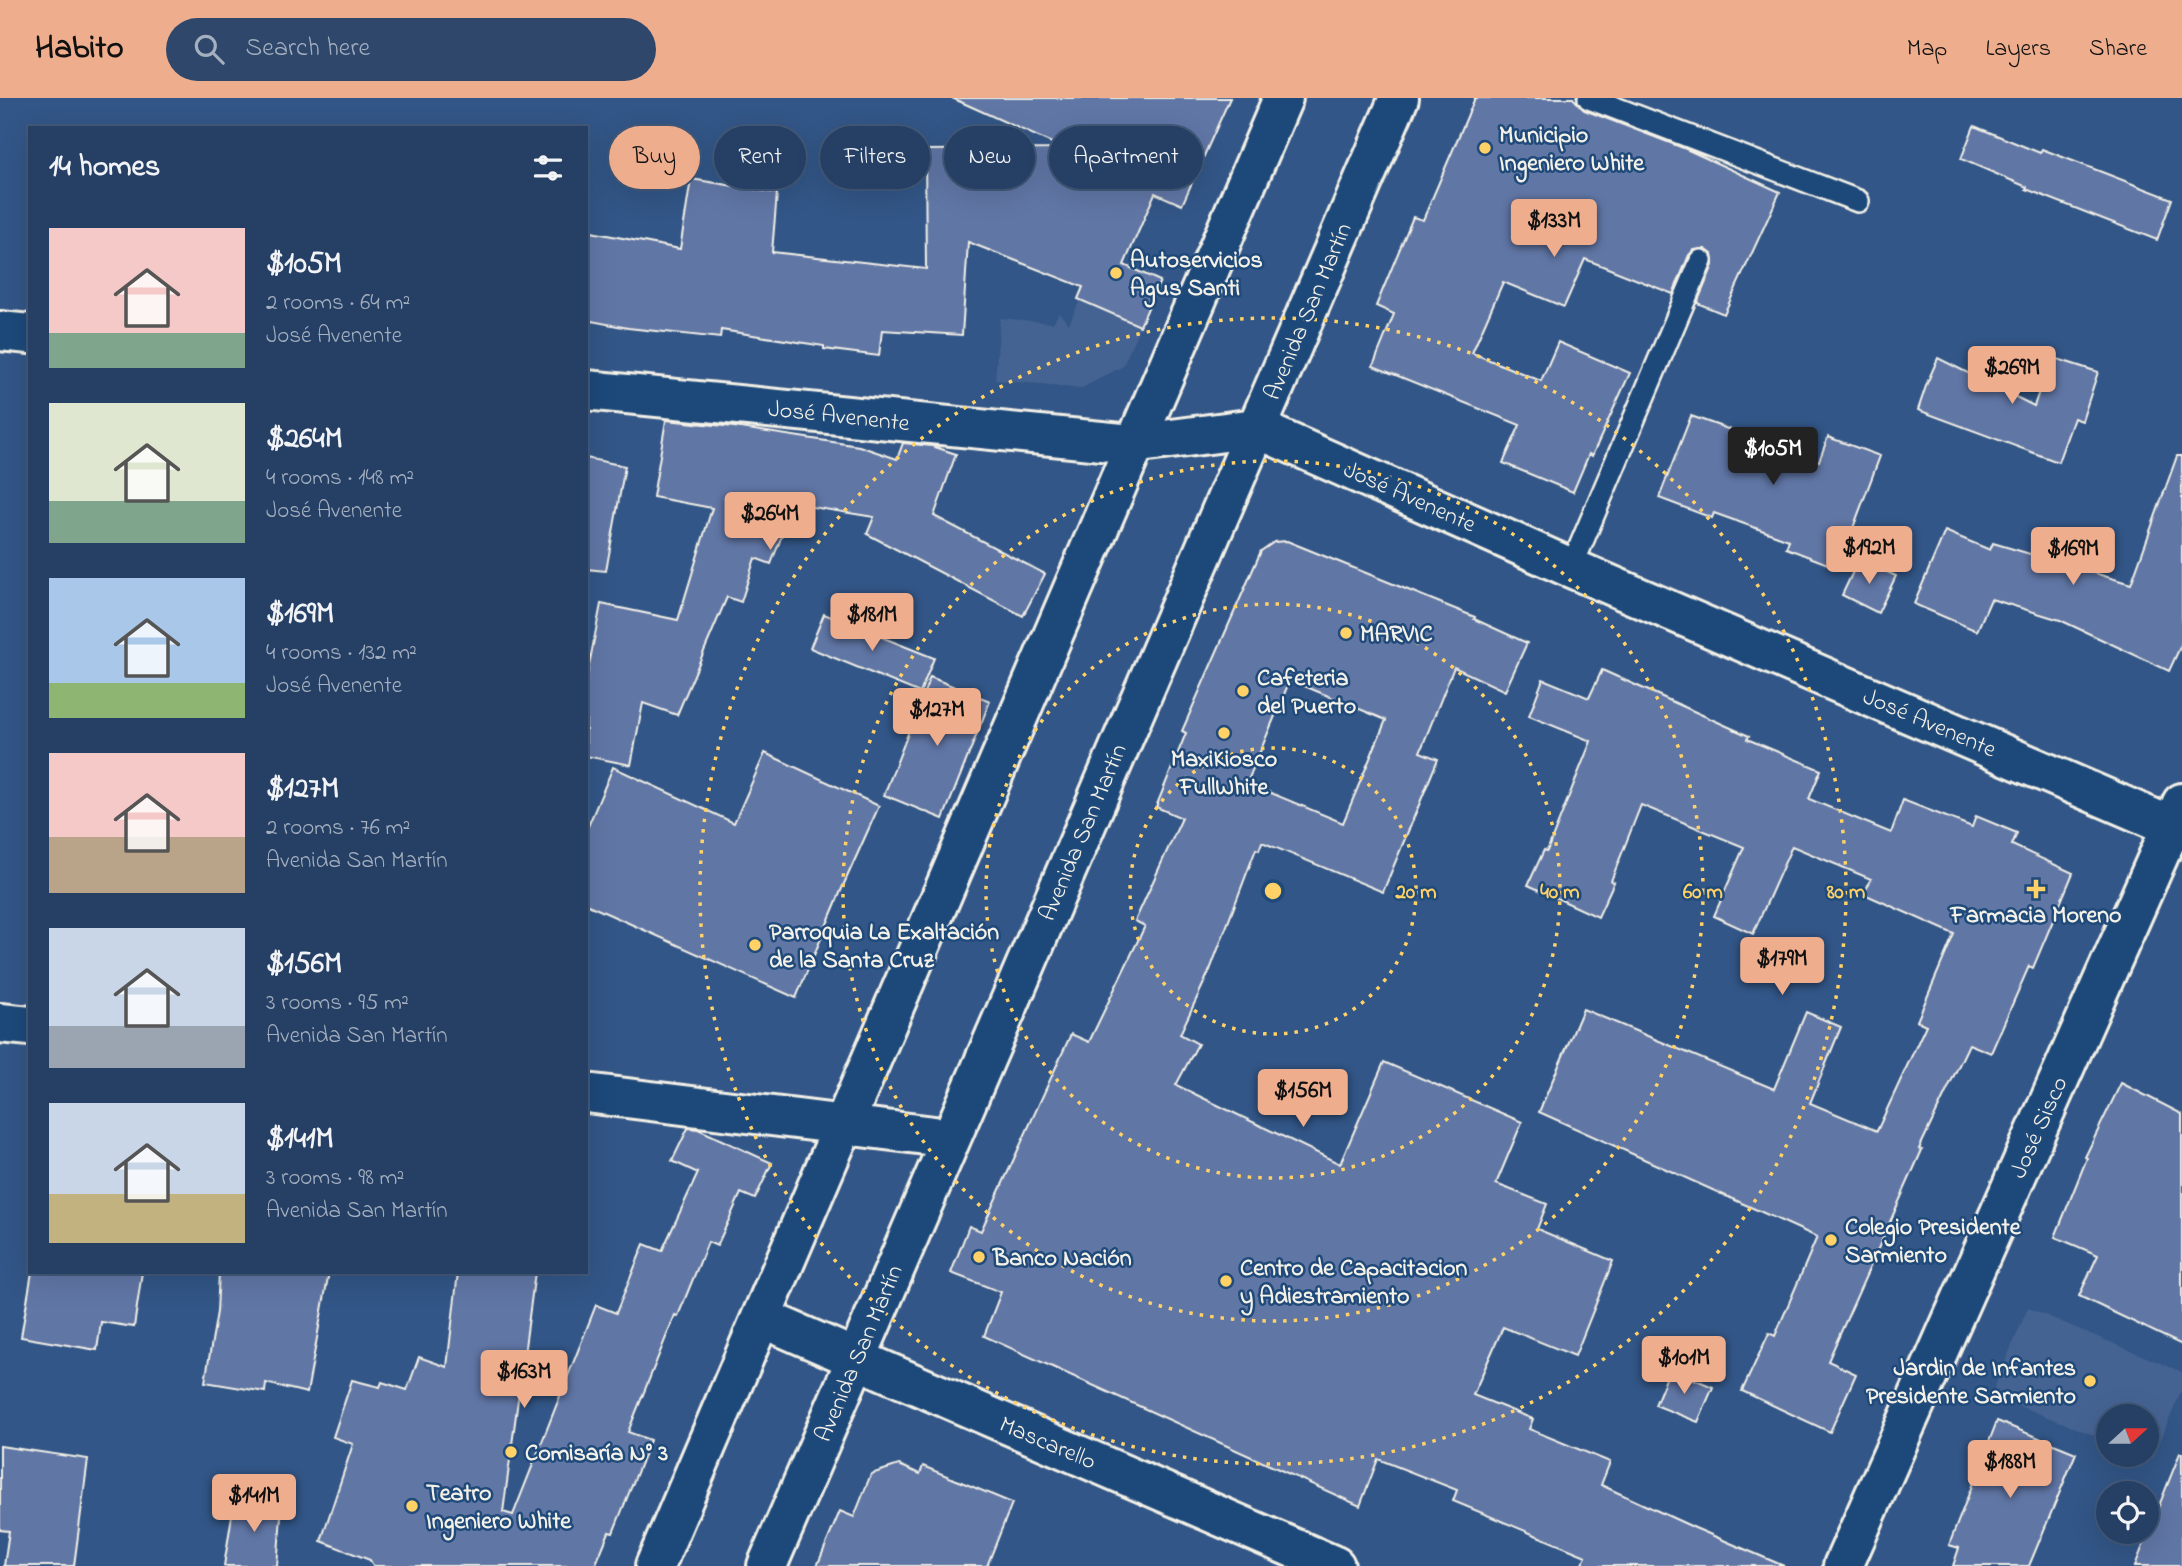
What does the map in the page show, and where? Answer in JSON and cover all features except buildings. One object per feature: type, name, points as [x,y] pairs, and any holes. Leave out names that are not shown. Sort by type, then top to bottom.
[{"type":"street","points":[[655,1566],[1132,444],[1283,98]]},
{"type":"street","name":"Avenida San Martín","points":[[766,1566],[1399,98]]},
{"type":"street","points":[[0,331],[28,334]]},
{"type":"street","name":"José Avenente","points":[[588,390],[1132,444],[1256,428],[1571,568],[2179,821]]},
{"type":"street","name":"José Sisco","points":[[1843,1566],[2179,821]]},
{"type":"street","points":[[0,1023],[28,1026]]},
{"type":"street","points":[[588,1093],[950,1138]]},
{"type":"street","name":"Mascarello","points":[[761,1318],[1335,1566]]},
{"type":"lane","points":[[1588,98],[1858,201]]},
{"type":"lane","points":[[1571,568],[1701,261]]},
{"type":"shaded area","points":[[1080,300],[1140,326],[1123,366],[1082,388],[995,380],[1000,318],[1053,323],[1059,313],[1069,324]]},
{"type":"shaded area","name":"Jardin de Infantes Presidente Sarmiento","points":[[2028,1308],[2182,1372],[2182,1389],[2160,1441],[2160,1404],[2096,1404],[2096,1436],[1991,1395]]},
{"type":"place","name":"Municipio Ingeniero White","points":[[1485,148]]},
{"type":"place","name":"Autoservicios Agus Santi","points":[[1116,273]]},
{"type":"place","name":"MARVIC","points":[[1346,633]]},
{"type":"place","name":"Cafeteria del Puerto","points":[[1243,691]]},
{"type":"place","name":"MaxiKiosco FullWhite","points":[[1224,733]]},
{"type":"place","name":"Farmacia Moreno","points":[[2036,889]]},
{"type":"place","name":"Parroquia La Exaltación de la Santa Cruz","points":[[755,945]]},
{"type":"place","name":"Colegio Presidente Sarmiento","points":[[1831,1240]]},
{"type":"place","name":"Banco Nación","points":[[979,1257]]},
{"type":"place","name":"Centro de Capacitacion y Adiestramiento","points":[[1226,1281]]},
{"type":"place","name":"Jardin de Infantes Presidente Sarmiento","points":[[2090,1381]]},
{"type":"place","name":"Comisaría N° 3","points":[[511,1452]]},
{"type":"place","name":"Teatro Ingeniero White","points":[[412,1506]]}]
